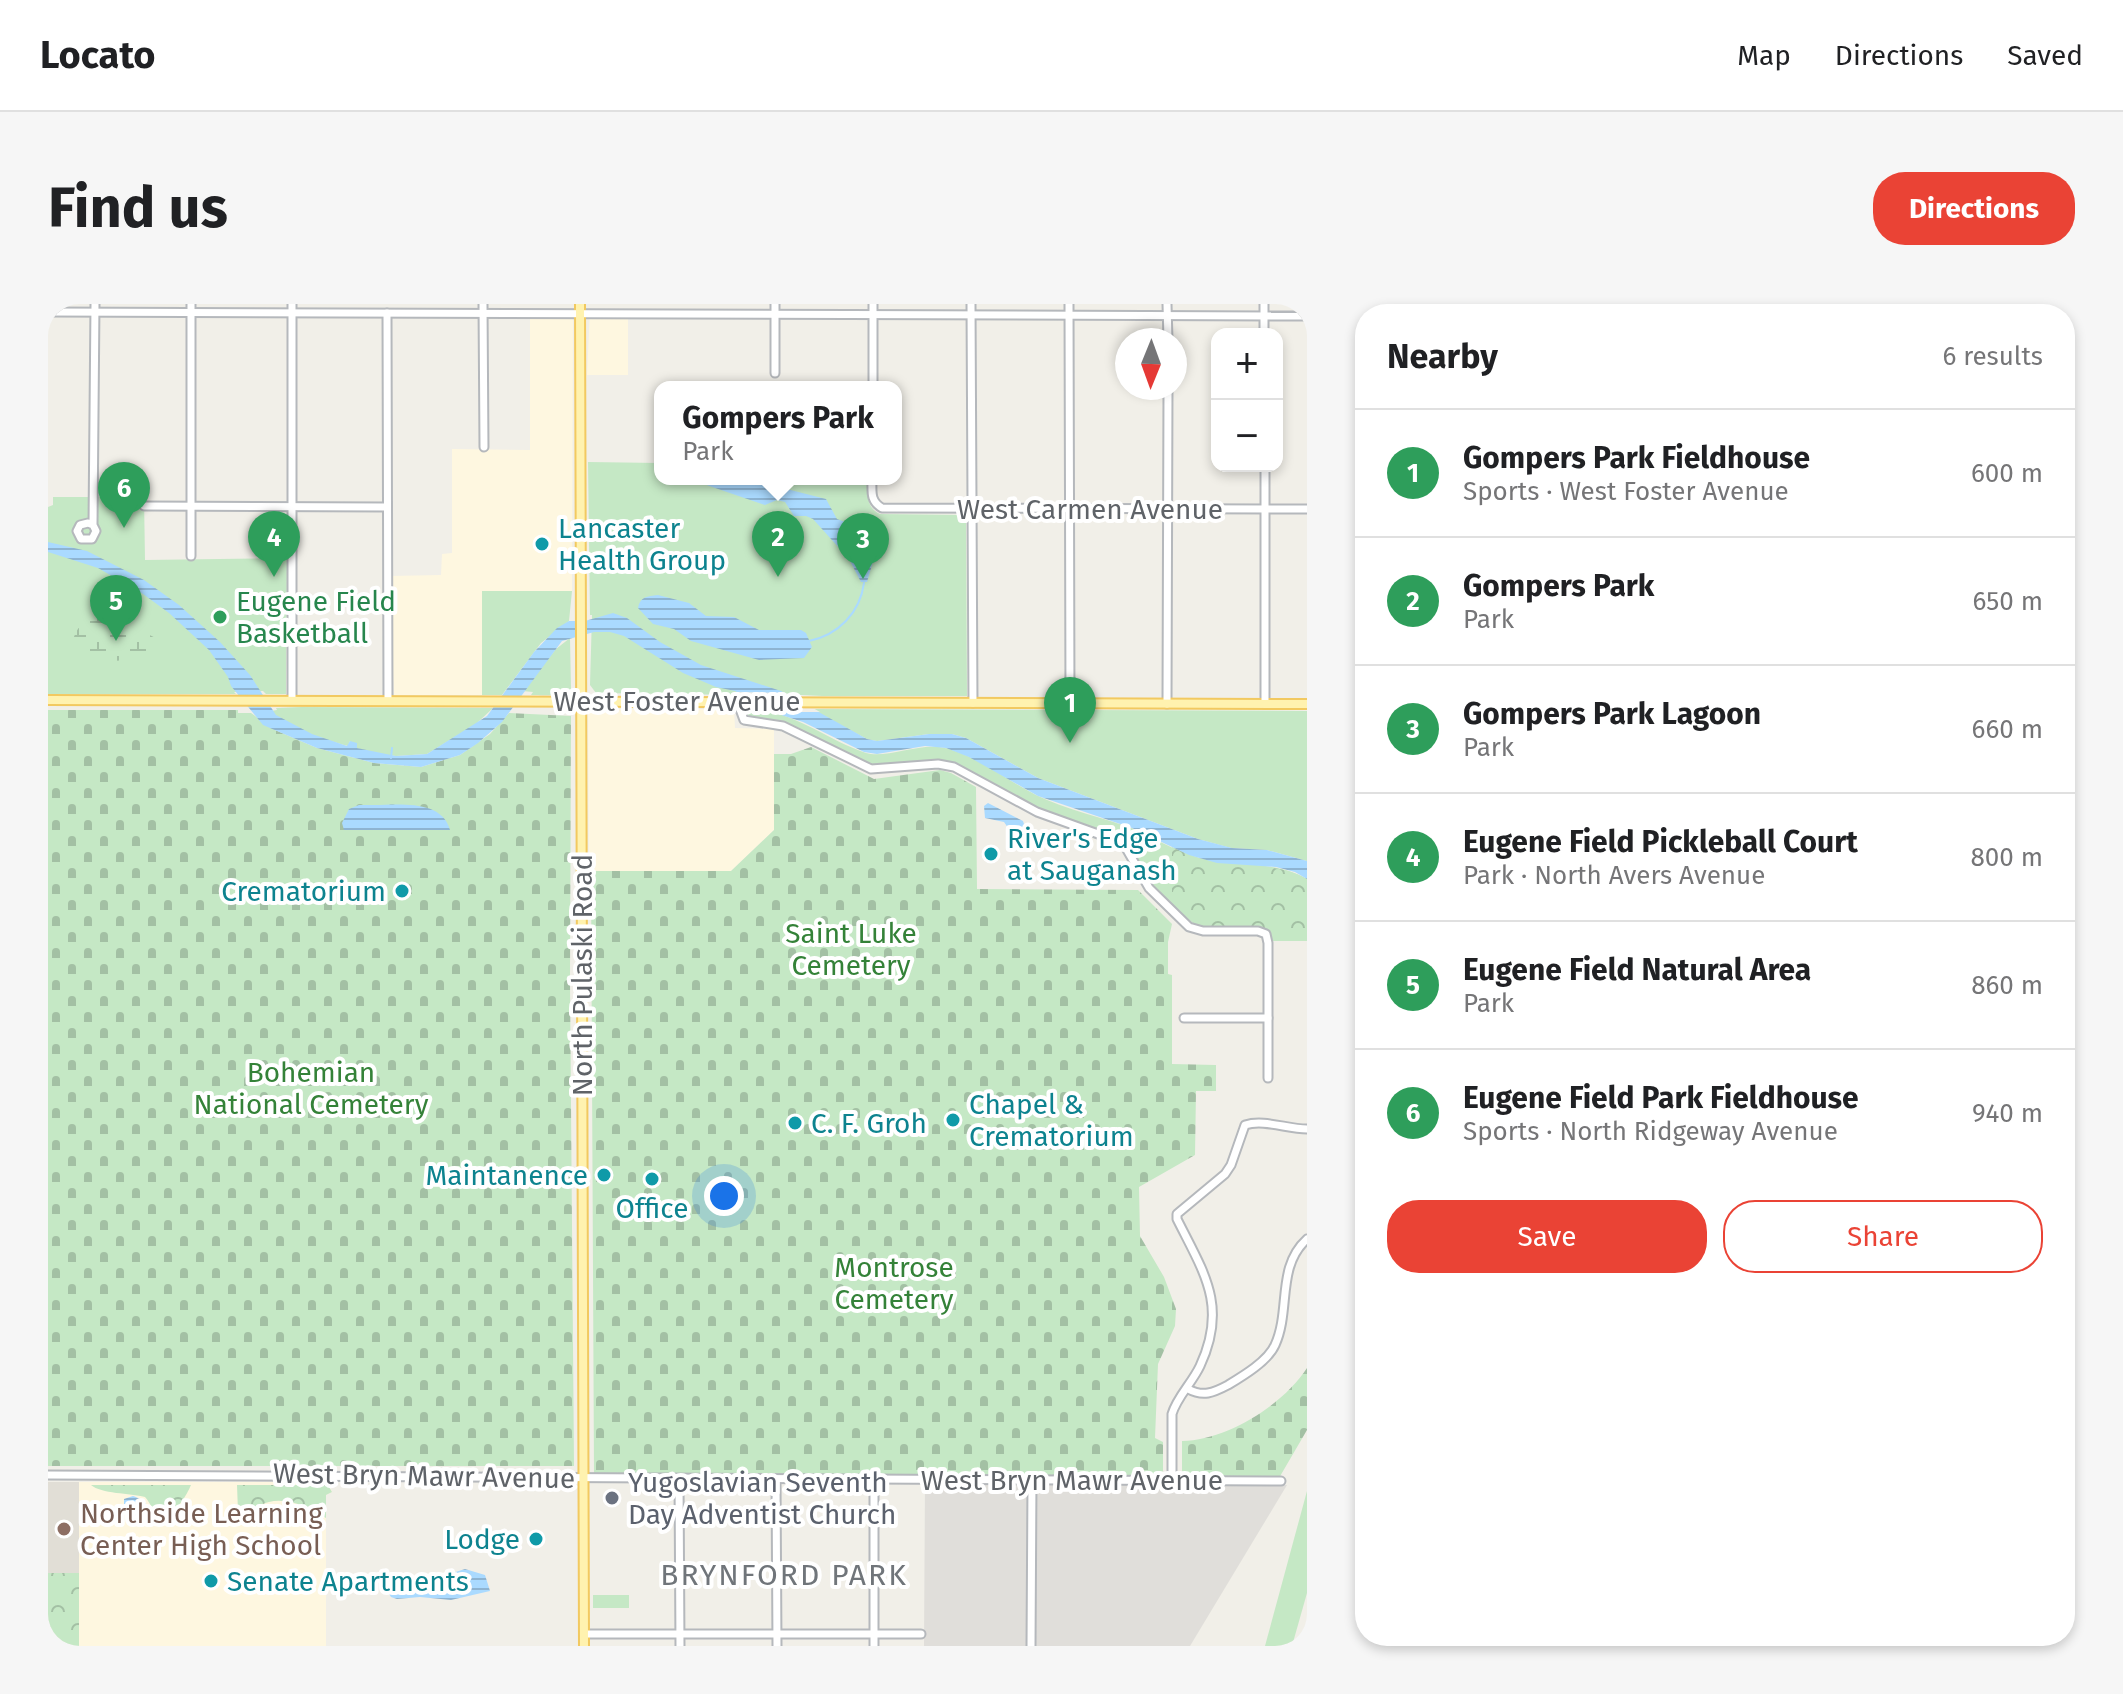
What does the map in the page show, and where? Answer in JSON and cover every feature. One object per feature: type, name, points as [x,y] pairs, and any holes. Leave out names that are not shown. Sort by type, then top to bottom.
[{"type":"main road","name":"North Pulaski Road","points":[[580,309],[584,1646]]},
{"type":"main road","name":"West Foster Avenue","points":[[48,700],[1307,704]]},
{"type":"street","points":[[483,304],[484,447]]},
{"type":"street","points":[[677,304],[677,314]]},
{"type":"street","points":[[775,304],[775,373]]},
{"type":"street","points":[[873,304],[873,381]]},
{"type":"street","points":[[971,304],[973,703]]},
{"type":"street","points":[[1069,304],[1070,703]]},
{"type":"street","points":[[1167,304],[1168,328]]},
{"type":"street","points":[[1264,304],[1264,328]]},
{"type":"street","points":[[48,312],[95,308],[292,308],[387,313],[580,309],[775,315],[1307,316]]},
{"type":"street","points":[[93,525],[95,308]]},
{"type":"street","points":[[191,308],[191,556]]},
{"type":"street","points":[[292,308],[292,700]]},
{"type":"street","points":[[387,313],[388,700]]},
{"type":"street","points":[[1167,704],[1168,400]]},
{"type":"street","points":[[1265,472],[1265,704]]},
{"type":"street","name":"West Carmen Avenue","points":[[872,485],[872,498],[882,508],[1307,509]]},
{"type":"street","points":[[144,506],[387,507]]},
{"type":"street","points":[[737,701],[744,720],[783,726],[871,769],[946,764],[1037,812],[1116,838],[1123,843],[1149,888],[1189,927],[1203,931],[1258,931],[1266,934],[1268,1078]]},
{"type":"street","points":[[1184,1018],[1268,1018]]},
{"type":"street","points":[[1172,1481],[1172,1414],[1188,1389],[1211,1337],[1214,1314],[1210,1287],[1177,1214],[1225,1174],[1245,1125],[1307,1129]]},
{"type":"street","points":[[1188,1389],[1203,1395],[1217,1391],[1242,1376],[1275,1347],[1288,1268],[1297,1248],[1307,1239]]},
{"type":"street","name":"West Bryn Mawr Avenue","points":[[48,1475],[1281,1481]]},
{"type":"street","points":[[679,1479],[680,1646]]},
{"type":"street","points":[[776,1480],[777,1646]]},
{"type":"street","points":[[874,1480],[874,1646]]},
{"type":"street","points":[[1031,1646],[1032,1480]]},
{"type":"street","points":[[584,1634],[921,1634]]},
{"type":"shaded area","points":[[590,310],[628,310],[628,375],[587,375]]},
{"type":"shaded area","points":[[530,315],[573,315],[572,591],[482,591],[482,695],[394,695],[389,576],[441,575],[442,554],[452,553],[452,449],[530,450]]},
{"type":"shaded area","points":[[588,709],[734,709],[735,728],[774,729],[774,830],[731,871],[589,871]]},
{"type":"shaded area","name":"Northside Learning Center High School","points":[[48,1482],[79,1482],[79,1573],[48,1573]]},
{"type":"shaded area","points":[[79,1482],[328,1482],[332,1492],[326,1495],[326,1646],[79,1646]]},
{"type":"shaded area","points":[[925,1484],[1287,1485],[1190,1646],[924,1646]]},
{"type":"green space","points":[[588,462],[654,463],[654,485],[869,485],[870,504],[880,514],[966,515],[967,696],[596,693],[590,685]]},
{"type":"green space","points":[[53,497],[144,497],[145,560],[287,558],[286,694],[266,694],[263,691],[234,692],[236,694],[48,694],[48,507],[53,505]]},
{"type":"green space","points":[[482,591],[572,591],[569,621],[541,643],[502,695],[482,695]]},
{"type":"green space","points":[[96,611],[155,638],[166,654],[116,661],[78,655],[71,649],[76,633]]},
{"type":"green space","points":[[570,638],[571,689],[552,695],[531,695],[533,692],[522,691],[556,649]]},
{"type":"green space","points":[[301,707],[493,708],[476,724],[427,754],[396,756],[356,748],[350,741],[348,746],[318,737],[297,729],[271,711]]},
{"type":"green space","points":[[748,709],[780,714],[866,753],[945,748],[980,762],[1048,800],[1134,829],[1189,855],[1219,862],[1279,868],[1293,873],[1307,879],[1307,941],[1273,941],[1269,931],[1264,929],[1204,927],[1193,923],[1152,885],[1123,838],[1042,810],[951,762],[939,760],[875,766],[778,720],[749,717],[745,713]]},
{"type":"green space","points":[[814,709],[1307,711],[1307,861],[1267,850],[1231,848],[1198,839],[1038,778],[966,738],[952,734],[929,734],[877,741],[867,739]]},
{"type":"green space","name":"Bohemian National Cemetery","points":[[48,710],[238,710],[238,713],[251,713],[275,730],[317,748],[374,763],[421,767],[460,755],[490,734],[509,713],[571,716],[574,1466],[48,1466]]},
{"type":"green space","name":"Montrose Cemetery","points":[[811,747],[874,779],[940,770],[976,787],[977,889],[1138,890],[1172,924],[1168,942],[1168,974],[1172,975],[1172,1064],[1216,1065],[1216,1091],[1196,1091],[1195,1155],[1139,1187],[1140,1236],[1164,1277],[1176,1309],[1175,1326],[1158,1364],[1155,1438],[1163,1442],[1163,1471],[1156,1477],[594,1473],[591,871],[731,871],[774,830],[774,754],[791,754]]},
{"type":"green space","points":[[1172,847],[1208,861],[1286,870],[1307,879],[1307,938],[1293,929],[1204,927],[1187,919],[1167,896],[1172,896]]},
{"type":"green space","points":[[1307,1368],[1307,1430],[1279,1478],[1187,1477],[1182,1471],[1182,1441],[1217,1434],[1252,1418],[1284,1395]]},
{"type":"green space","points":[[91,1485],[191,1485],[176,1508],[165,1514],[153,1508],[145,1497],[109,1492]]},
{"type":"green space","points":[[237,1485],[328,1485],[332,1492],[326,1495],[326,1518],[307,1507],[284,1501],[269,1502],[238,1512]]},
{"type":"green space","points":[[1307,1491],[1307,1593],[1292,1646],[1265,1646]]},
{"type":"green space","points":[[48,1573],[79,1573],[79,1646],[48,1646]]},
{"type":"green space","name":"BRYNFORD PARK","points":[[593,1595],[629,1595],[629,1608],[593,1608]]},
{"type":"water","points":[[707,485],[771,485],[826,499],[837,519],[845,522],[868,543],[874,558],[867,582],[861,582],[849,559],[813,519],[794,516],[785,502],[777,500],[765,505]]},
{"type":"water","points":[[48,542],[87,551],[144,580],[179,605],[220,642],[250,675],[276,715],[312,734],[347,746],[350,741],[357,743],[357,748],[396,756],[427,754],[487,716],[534,652],[557,628],[569,621],[585,621],[613,613],[627,618],[660,642],[701,665],[781,691],[867,739],[877,741],[929,734],[952,734],[966,738],[1038,778],[1198,839],[1232,848],[1267,850],[1307,861],[1307,879],[1276,867],[1217,863],[1189,855],[1132,828],[1038,796],[969,757],[946,748],[925,746],[877,754],[864,752],[803,722],[772,712],[735,691],[716,687],[683,673],[624,636],[610,632],[594,632],[562,641],[502,722],[460,755],[421,767],[374,763],[317,748],[263,725],[231,686],[209,650],[169,613],[98,568],[48,552]]},
{"type":"water","points":[[658,595],[689,603],[706,616],[734,617],[759,630],[801,630],[806,633],[812,647],[804,658],[759,660],[691,641],[674,629],[653,624],[638,608],[640,601]]},
{"type":"water","points":[[988,803],[1023,821],[1026,830],[1011,832],[1004,822],[985,818],[984,806]]},
{"type":"water","points":[[359,805],[429,808],[438,813],[450,830],[344,830],[342,823],[349,809]]},
{"type":"water","points":[[133,1496],[147,1506],[149,1523],[139,1521],[124,1505],[124,1499]]},
{"type":"water","points":[[465,1569],[485,1575],[490,1591],[451,1600],[420,1597],[397,1599],[391,1597],[386,1589],[398,1577],[419,1576],[430,1580]]},
{"type":"pier","points":[[735,692],[786,693],[820,712],[769,712]]},
{"type":"waterway","points":[[809,641],[829,634],[846,621],[858,604],[864,583]]},
{"type":"waterway","points":[[391,758],[392,748]]},
{"type":"place","name":"Eugene Field Park Fieldhouse","points":[[124,528]]},
{"type":"place","name":"Lancaster Health Group","points":[[542,544]]},
{"type":"place","name":"Eugene Field Pickleball Court","points":[[274,577]]},
{"type":"place","name":"Gompers Park","points":[[778,577]]},
{"type":"place","name":"Gompers Park Lagoon","points":[[863,579]]},
{"type":"place","name":"Eugene Field Basketball","points":[[220,617]]},
{"type":"place","name":"Eugene Field Natural Area","points":[[116,641]]},
{"type":"place","name":"Gompers Park Fieldhouse","points":[[1070,743]]},
{"type":"place","name":"River's Edge at Sauganash","points":[[991,854]]},
{"type":"place","name":"Crematorium","points":[[402,891]]},
{"type":"place","name":"Chapel & Crematorium","points":[[953,1120]]},
{"type":"place","name":"C. F. Groh","points":[[795,1123]]},
{"type":"place","name":"Maintanence","points":[[604,1175]]},
{"type":"place","name":"Office","points":[[652,1179]]},
{"type":"place","name":"Yugoslavian Seventh Day Adventist Church","points":[[612,1498]]},
{"type":"place","name":"Northside Learning Center High School","points":[[64,1529]]},
{"type":"place","name":"Lodge","points":[[536,1539]]},
{"type":"place","name":"Senate Apartments","points":[[211,1581]]},
{"type":"district","name":"BRYNFORD PARK","points":[[784,1575]]},
{"type":"park label","name":"Saint Luke Cemetery","points":[[851,949]]}]
